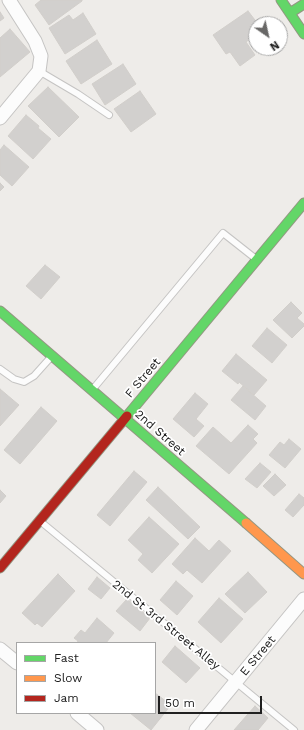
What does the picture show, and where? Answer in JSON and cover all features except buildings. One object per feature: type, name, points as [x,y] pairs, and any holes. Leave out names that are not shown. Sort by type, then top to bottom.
[{"type":"main road","points":[[282,0],[304,34]]},
{"type":"main road","points":[[290,13],[304,4]]},
{"type":"main road","name":"F Street","points":[[0,568],[304,203]]},
{"type":"main road","name":"2nd Street","points":[[0,311],[304,574]]},
{"type":"street","points":[[0,118],[39,71],[41,56],[35,41],[9,0]]},
{"type":"street","name":"E Street","points":[[196,730],[304,600]]},
{"type":"street","points":[[0,649],[16,663]]},
{"type":"street","points":[[78,714],[98,730]]},
{"type":"lane","points":[[39,71],[78,94],[109,115]]},
{"type":"lane","points":[[92,390],[223,233],[257,260]]},
{"type":"lane","points":[[0,369],[14,379],[24,382],[34,376],[52,356]]},
{"type":"lane","name":"2nd St 3rd Street Alley","points":[[39,521],[294,730]]},
{"type":"traffic: fast","points":[[281,0],[304,34]]},
{"type":"traffic: fast","points":[[290,13],[304,4]]},
{"type":"traffic: fast","points":[[127,416],[304,203]]},
{"type":"traffic: fast","points":[[0,311],[246,523]]},
{"type":"traffic: slow","points":[[246,523],[304,574]]},
{"type":"traffic: jam","points":[[0,568],[127,416]]}]
